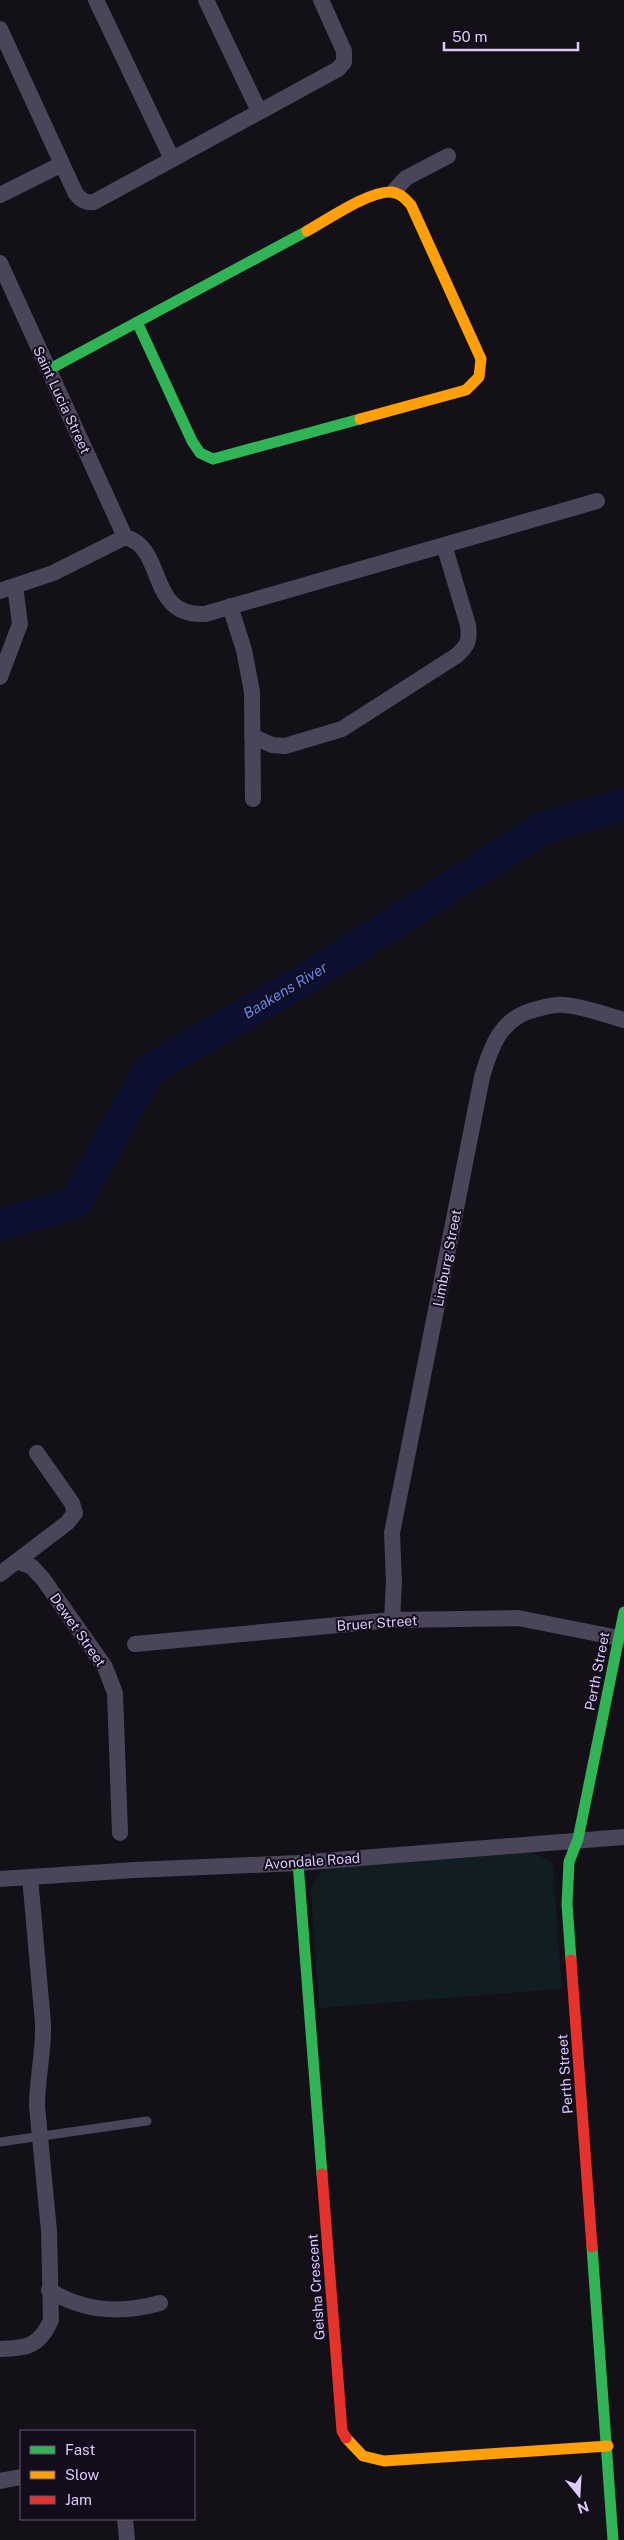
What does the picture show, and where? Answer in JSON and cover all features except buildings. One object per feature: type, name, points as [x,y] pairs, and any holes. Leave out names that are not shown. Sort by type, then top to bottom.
[{"type":"street","points":[[96,0],[172,159]]},
{"type":"street","points":[[206,0],[260,111]]},
{"type":"street","points":[[0,29],[75,192],[82,200],[88,203],[331,74],[344,62],[344,51],[320,0]]},
{"type":"street","points":[[394,191],[406,178],[448,156]]},
{"type":"street","points":[[0,195],[62,164]]},
{"type":"street","points":[[48,370],[368,198],[378,193],[394,191],[406,197],[411,205],[481,359],[480,375],[477,382],[466,390],[213,459],[200,453],[192,441],[138,322]]},
{"type":"street","name":"Saint Lucia Street","points":[[0,263],[125,537]]},
{"type":"street","points":[[0,677],[20,624],[8,588],[53,573],[125,537],[137,541],[143,549],[168,600],[176,609],[193,614],[205,614],[597,501]]},
{"type":"street","points":[[252,736],[272,744],[285,746],[342,729],[456,656],[466,647],[470,638],[468,625],[444,545]]},
{"type":"street","points":[[230,606],[249,672],[252,692],[253,798]]},
{"type":"street","name":"Limburg Street","points":[[392,1620],[394,1582],[392,1533],[482,1077],[494,1041],[504,1027],[515,1017],[526,1011],[547,1006],[564,1005],[624,1020]]},
{"type":"street","points":[[0,1574],[67,1523],[75,1513],[72,1502],[37,1453]]},
{"type":"street","name":"Dewet Street","points":[[17,1561],[32,1567],[43,1579],[105,1667],[115,1693],[120,1833]]},
{"type":"street","name":"Perth Street","points":[[613,2540],[608,2446],[567,1904],[569,1862],[578,1840],[624,1612]]},
{"type":"street","name":"Bruer Street","points":[[135,1644],[392,1620],[518,1618],[619,1638]]},
{"type":"street","name":"Avondale Road","points":[[0,1879],[298,1863],[624,1837]]},
{"type":"street","name":"Geisha Crescent","points":[[298,1863],[342,2431],[359,2455],[371,2460],[608,2446]]},
{"type":"street","points":[[0,2349],[20,2348],[33,2344],[45,2333],[50,2320],[48,2232],[37,2086],[44,2046],[30,1877]]},
{"type":"street","points":[[49,2290],[74,2304],[105,2310],[123,2310],[160,2303]]},
{"type":"street","points":[[0,2481],[20,2477]]},
{"type":"street","points":[[125,2520],[127,2540]]},
{"type":"lane","points":[[0,2142],[147,2121]]},
{"type":"shaded area","points":[[531,1852],[548,1860],[553,1867],[562,1989],[319,2008],[311,1891],[314,1882],[321,1873],[333,1867]]},
{"type":"waterway","name":"Baakens River","points":[[0,1225],[75,1203],[149,1070],[315,973],[543,828],[624,804]]},
{"type":"traffic: fast","points":[[48,370],[307,231]]},
{"type":"traffic: fast","points":[[137,322],[192,441],[200,453],[213,459],[360,419]]},
{"type":"traffic: fast","points":[[571,1960],[567,1904],[569,1862],[578,1839],[624,1612]]},
{"type":"traffic: fast","points":[[298,1863],[322,2174]]},
{"type":"traffic: fast","points":[[592,2247],[613,2540]]},
{"type":"traffic: slow","points":[[307,231],[372,196],[392,192],[403,197],[411,205],[481,359],[479,377],[466,390],[360,419]]},
{"type":"traffic: slow","points":[[346,2438],[363,2456],[384,2461],[608,2446]]},
{"type":"traffic: jam","points":[[571,1960],[592,2247]]},
{"type":"traffic: jam","points":[[322,2174],[342,2431],[346,2438]]}]
